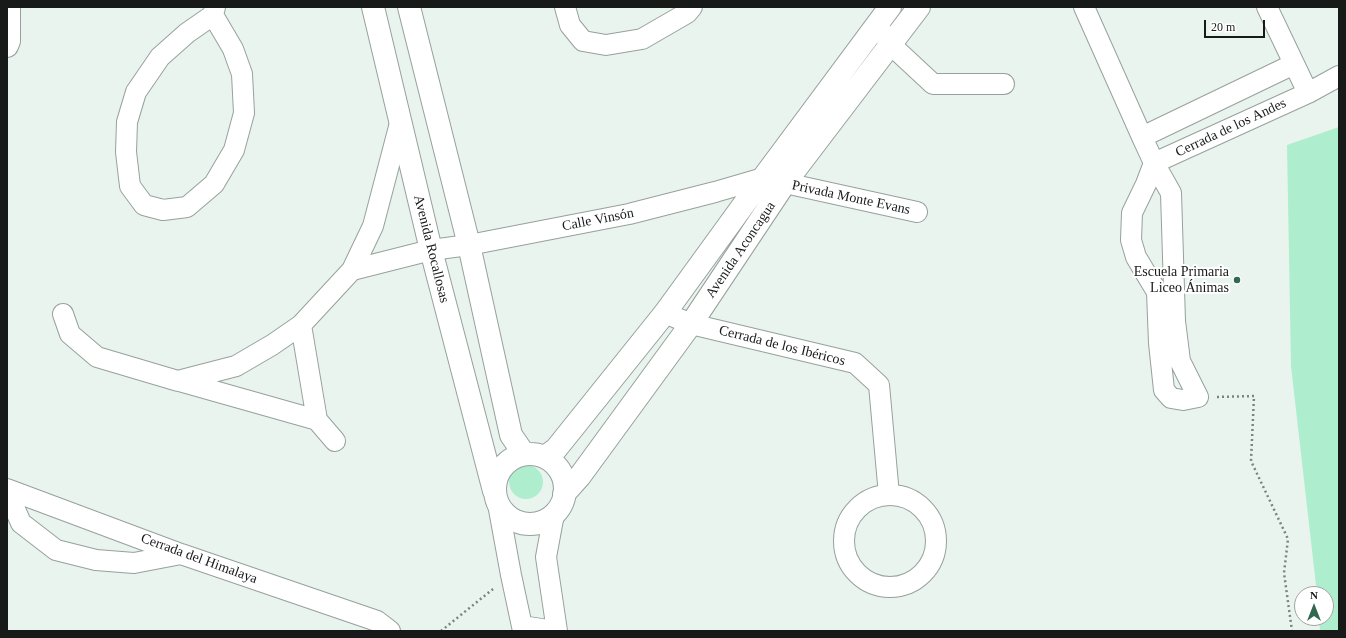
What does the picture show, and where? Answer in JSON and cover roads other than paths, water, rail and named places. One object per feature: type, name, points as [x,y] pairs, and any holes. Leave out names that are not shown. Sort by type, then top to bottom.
[{"type":"street","points":[[7,46],[8,7]]},
{"type":"street","name":"Avenida Rocallosas","points":[[373,7],[431,250],[496,497],[522,628]]},
{"type":"street","points":[[409,7],[469,245],[511,435],[535,456],[554,464],[561,472],[564,483],[564,494],[561,504],[554,514],[546,520],[535,524],[513,520],[504,513],[496,497],[495,480],[499,471],[506,463],[515,457],[535,456]]},
{"type":"street","points":[[565,7],[570,25],[583,41],[606,45],[642,39],[687,13],[692,7]]},
{"type":"street","name":"Avenida Aconcagua","points":[[535,456],[556,449],[665,313],[877,16],[890,7]]},
{"type":"street","name":"Avenida Aconcagua","points":[[564,494],[580,476],[691,324],[786,183],[919,7]]},
{"type":"street","points":[[1084,7],[1154,163],[1171,193],[1175,321],[1180,361],[1198,397],[1183,400],[1171,398],[1164,390],[1159,343],[1157,292],[1136,257],[1131,240],[1132,213],[1154,163]]},
{"type":"street","points":[[1267,7],[1308,93]]},
{"type":"street","points":[[214,11],[233,49],[242,74],[244,113],[234,150],[214,184],[187,207],[163,210],[144,205],[130,186],[126,152],[127,122],[136,92],[160,57],[214,11]]},
{"type":"street","points":[[877,16],[890,44],[933,84],[1004,84]]},
{"type":"street","points":[[386,60],[420,52]]},
{"type":"street","points":[[1142,137],[1294,64]]},
{"type":"street","name":"Cerrada de los Andes","points":[[1154,163],[1308,93],[1339,76]]},
{"type":"street","points":[[178,381],[236,366],[272,345],[301,325],[352,270],[373,226],[400,123]]},
{"type":"street","name":"Calle Vinsón","points":[[352,270],[431,250],[469,245],[630,214],[762,178]]},
{"type":"street","name":"Privada Monte Evans","points":[[786,183],[917,212]]},
{"type":"street","name":"Cerrada de los Ibéricos","points":[[665,313],[691,324],[855,363],[879,385],[889,495]]},
{"type":"street","points":[[63,314],[70,334],[97,357],[317,420]]},
{"type":"street","points":[[301,325],[317,420],[335,441]]},
{"type":"street","points":[[7,490],[21,523],[56,550],[96,560],[134,563],[180,554]]},
{"type":"street","name":"Cerrada del Himalaya","points":[[7,490],[180,554],[377,621],[390,631]]},
{"type":"street","points":[[889,495],[904,497],[918,504],[929,515],[935,529],[936,544],[933,560],[925,572],[912,582],[898,587],[882,588],[868,583],[856,573],[847,561],[843,546],[844,531],[850,517],[860,505],[874,497],[889,495]]},
{"type":"street","points":[[554,514],[546,557],[557,631]]},
{"type":"street","points":[[522,628],[554,631]]},
{"type":"place","name":"Escuela Primaria Liceo Ánimas","points":[[1237,280]]}]
